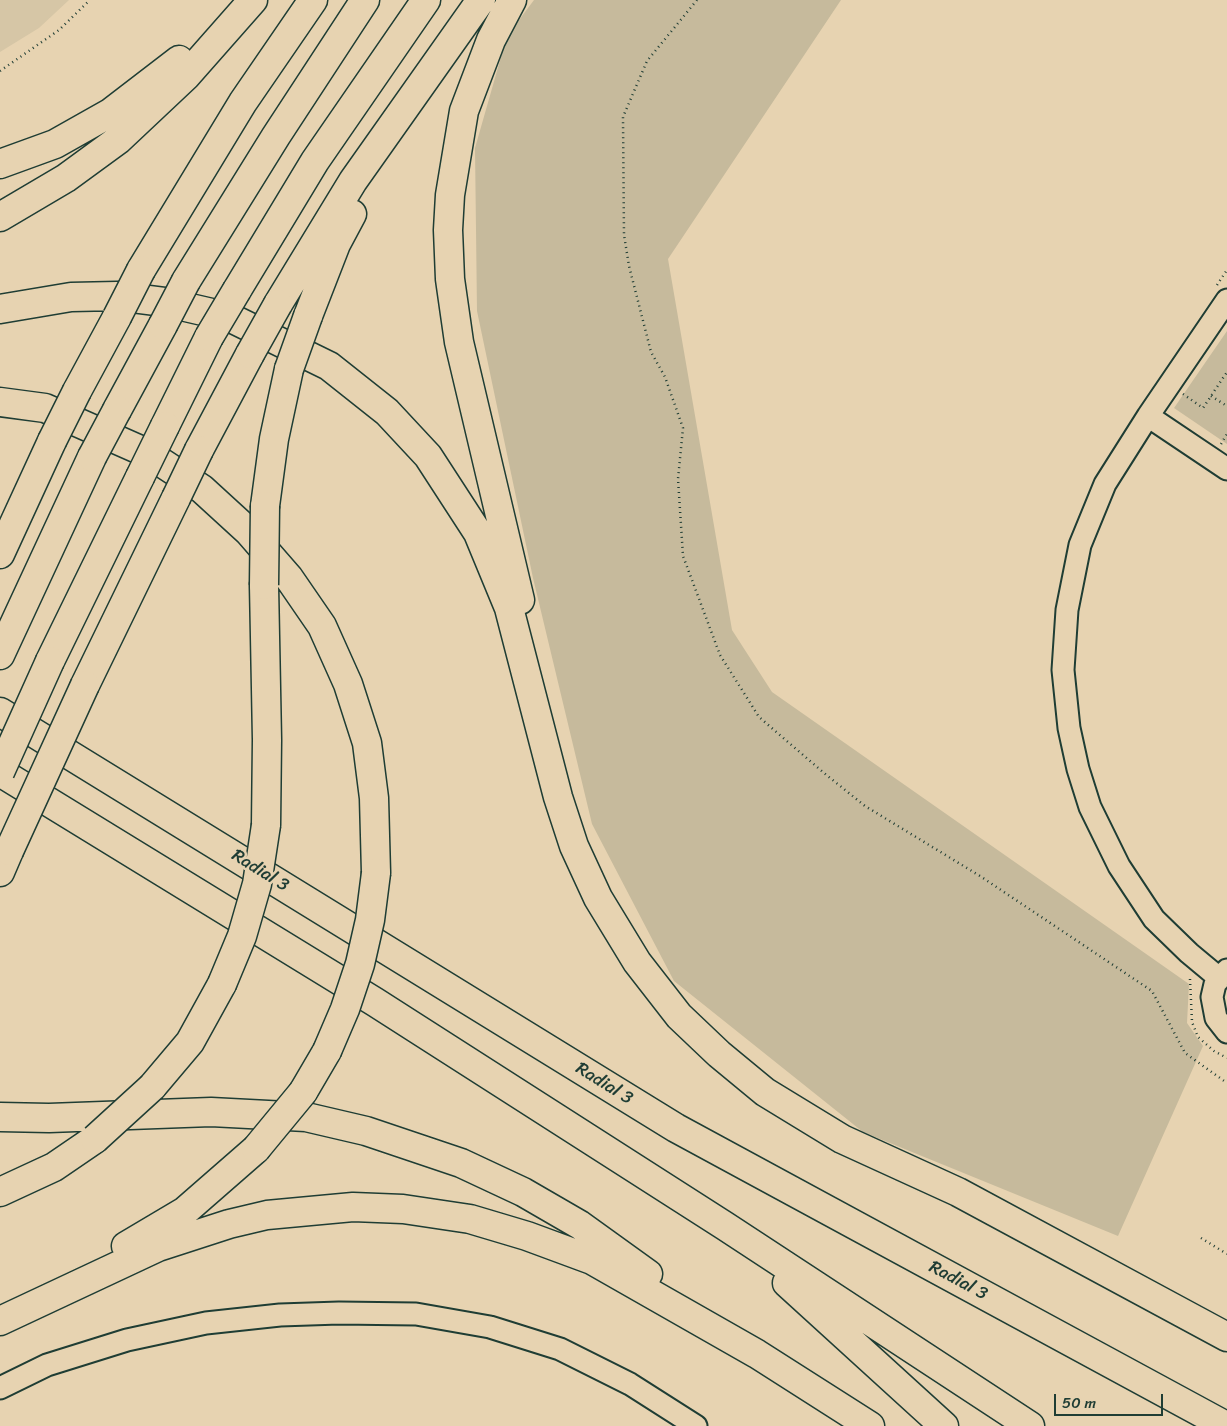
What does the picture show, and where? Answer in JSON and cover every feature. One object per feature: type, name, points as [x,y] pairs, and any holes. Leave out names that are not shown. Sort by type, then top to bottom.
[{"type":"highway","points":[[0,164],[55,144],[110,113],[188,53],[238,0]]},
{"type":"highway","points":[[0,217],[66,178],[118,140],[186,76],[253,0]]},
{"type":"highway","points":[[0,554],[52,441],[141,270],[243,102],[314,0]]},
{"type":"highway","points":[[4,647],[92,458],[186,281],[276,136],[365,0]]},
{"type":"highway","points":[[426,0],[315,161],[209,337],[50,661],[0,772],[375,1002],[725,1226],[1030,1426]]},
{"type":"highway","points":[[5,861],[85,684],[200,450],[250,354],[278,304],[353,181],[481,0]]},
{"type":"highway","points":[[512,0],[491,40],[464,111],[450,195],[448,230],[450,280],[458,342],[546,713],[558,797]]},
{"type":"highway","points":[[0,1192],[54,1166],[95,1139],[152,1087],[190,1042],[222,984],[242,936],[257,884],[266,826],[265,506],[274,440],[289,369],[336,244],[364,189],[464,24]]},
{"type":"highway","points":[[0,309],[71,297],[116,296],[164,302],[229,317],[329,366],[387,412],[428,456],[478,534],[509,608],[558,797],[574,846],[598,898],[636,962],[679,1016],[719,1054],[765,1092],[842,1139],[958,1192],[1227,1337]]},
{"type":"highway","points":[[0,402],[45,408],[147,453],[202,489],[249,532],[289,578],[322,626],[348,684],[367,743],[374,798],[376,873],[370,920],[360,964],[345,1009],[327,1051],[303,1092],[256,1150],[185,1211],[0,1316]]},
{"type":"highway","name":"Radial 3","points":[[0,712],[676,1128],[1226,1426]]},
{"type":"highway","points":[[0,1117],[49,1118],[211,1112],[306,1117],[366,1131],[418,1147],[461,1163],[523,1192],[580,1225],[757,1354]]},
{"type":"highway","points":[[0,1321],[158,1247],[230,1224],[267,1215],[353,1207],[403,1209],[470,1220],[527,1236],[592,1260],[757,1354],[870,1426]]},
{"type":"highway","points":[[725,1226],[944,1426]]},
{"type":"street","points":[[1222,293],[1105,484],[1080,545],[1067,610],[1063,670],[1069,728],[1078,769],[1090,807],[1119,866],[1154,919],[1189,954],[1223,974],[1213,990],[1212,1004],[1216,1018],[1227,1032]]},
{"type":"street","points":[[1148,416],[1227,469]]},
{"type":"street","points":[[0,1388],[47,1365],[127,1340],[206,1323],[290,1314],[339,1312],[416,1314],[490,1328],[560,1349],[630,1384],[696,1426]]},
{"type":"path","points":[[0,71],[59,30],[90,0]]},
{"type":"path","points":[[697,0],[647,61],[624,117],[624,235],[629,266],[651,352],[665,377],[683,428],[678,479],[684,556],[720,655],[759,717],[824,773],[865,806],[980,876],[1152,991],[1184,1053],[1227,1082]]},
{"type":"path","points":[[1222,293],[1227,270]]},
{"type":"path","points":[[1181,393],[1204,408],[1227,372]]},
{"type":"path","points":[[1211,396],[1227,406]]},
{"type":"path","points":[[1220,444],[1227,434]]},
{"type":"path","points":[[1188,973],[1191,980],[1192,1022],[1198,1037],[1214,1051],[1227,1058]]},
{"type":"path","points":[[1201,1238],[1227,1254]]},
{"type":"shaded area","points":[[0,0],[69,0],[39,28],[0,52]]},
{"type":"shaded area","points":[[534,0],[841,0],[668,259],[732,630],[772,692],[1189,984],[1187,1023],[1203,1046],[1118,1236],[863,1132],[674,981],[592,824],[533,578],[477,311],[475,148],[507,36]]},
{"type":"shaded area","points":[[1227,331],[1227,444],[1174,408]]}]
